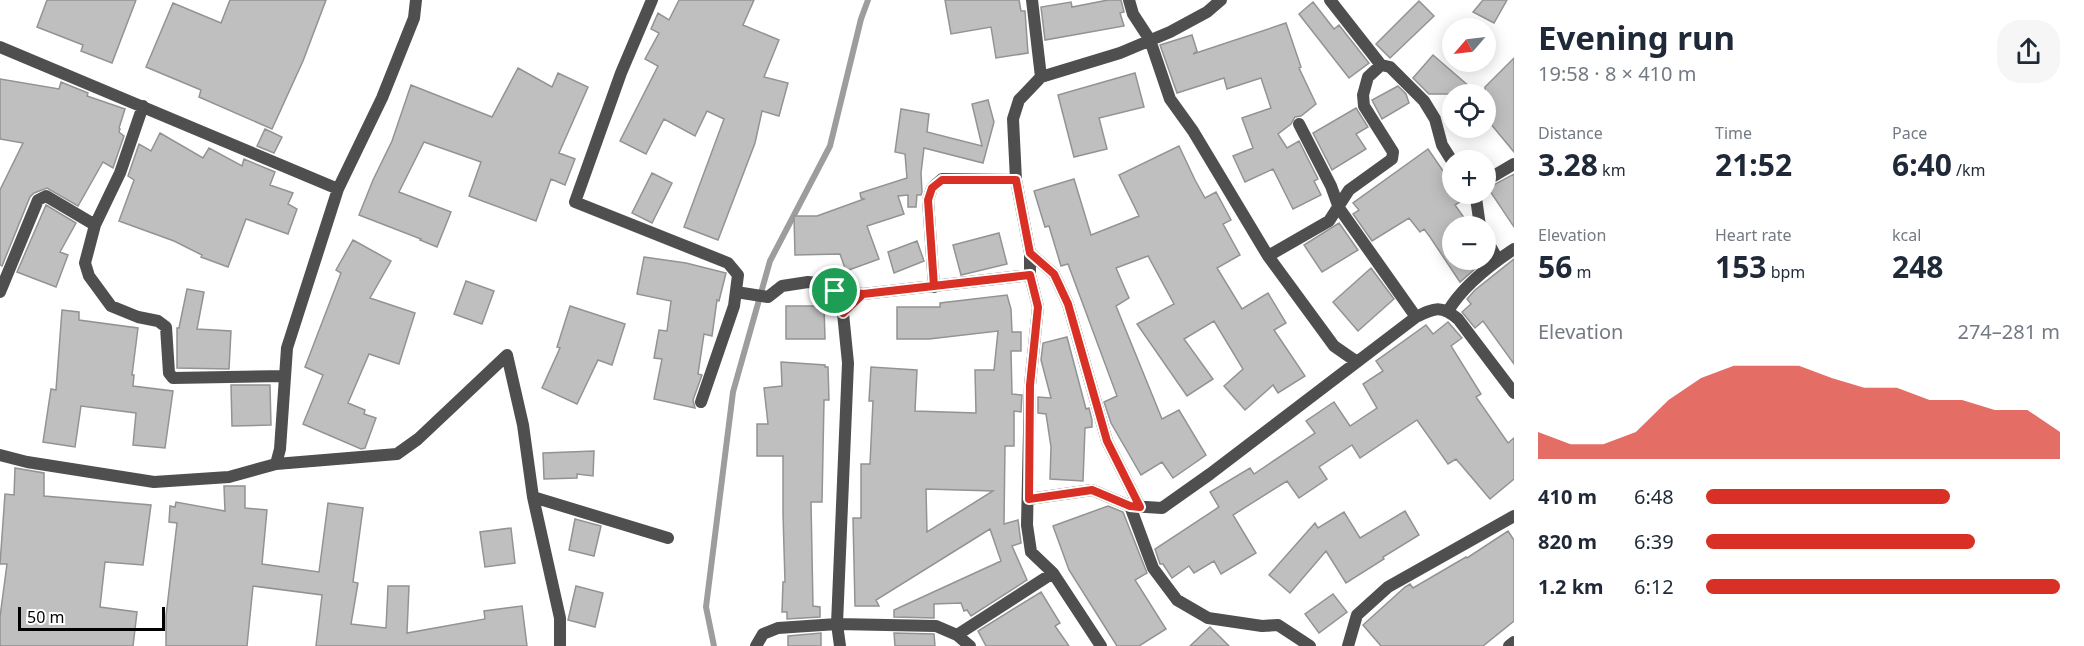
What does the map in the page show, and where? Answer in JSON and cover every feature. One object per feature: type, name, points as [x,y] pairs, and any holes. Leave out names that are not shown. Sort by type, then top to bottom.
[{"type":"street","points":[[276,464],[280,449],[287,348],[338,189],[382,98],[414,18],[416,0]]},
{"type":"street","points":[[652,0],[621,73],[575,202],[728,263],[738,275],[734,306],[701,402]]},
{"type":"street","points":[[1032,0],[1041,77]]},
{"type":"street","points":[[1129,0],[1133,14],[1150,40],[1170,99],[1193,131],[1268,256],[1334,346],[1357,362]]},
{"type":"street","points":[[1101,646],[1053,573],[1031,552],[1027,525],[1030,385],[1038,307],[1030,275],[1030,253],[1016,180],[1012,119],[1019,100],[1041,77],[1120,53],[1207,12],[1221,0]]},
{"type":"street","points":[[1330,0],[1381,64],[1390,67],[1424,101],[1435,119],[1445,150]]},
{"type":"street","points":[[0,47],[338,189]]},
{"type":"street","points":[[1268,256],[1329,221],[1349,190],[1392,159],[1393,152],[1364,106],[1368,77],[1381,64]]},
{"type":"street","points":[[143,106],[120,173],[94,225],[85,263],[89,276],[111,306],[138,317],[158,321],[166,327],[169,373],[173,378],[285,376]]},
{"type":"street","points":[[1299,124],[1331,186],[1339,208],[1416,317]]},
{"type":"street","points":[[1496,175],[1514,164]]},
{"type":"street","points":[[934,286],[928,200],[932,188],[942,180],[1016,180]]},
{"type":"street","points":[[0,292],[38,200],[46,196],[94,225]]},
{"type":"street","points":[[1449,311],[1456,298],[1498,260],[1514,249]]},
{"type":"street","points":[[1030,253],[1054,274],[1068,304],[1107,441],[1135,506],[1153,568],[1177,600],[1208,618],[1262,626],[1278,625],[1310,646]]},
{"type":"street","points":[[1496,256],[1498,260]]},
{"type":"street","points":[[736,292],[768,297],[782,286],[808,282],[825,284],[835,291],[863,294],[1030,275]]},
{"type":"street","points":[[835,291],[843,313],[848,363],[837,624],[840,646]]},
{"type":"street","points":[[843,313],[863,294]]},
{"type":"street","points":[[1029,499],[1092,490],[1135,506],[1162,508],[1416,317],[1435,308],[1449,311],[1458,319],[1514,393]]},
{"type":"street","points":[[0,455],[27,462],[154,482],[229,477],[276,464],[397,454],[418,438],[507,356],[523,425],[533,497],[560,618],[560,646]]},
{"type":"street","points":[[533,497],[668,538]]},
{"type":"street","points":[[1349,646],[1357,615],[1388,587],[1514,516]]},
{"type":"street","points":[[957,635],[1053,573]]},
{"type":"street","points":[[756,646],[763,634],[777,628],[837,624],[936,626],[957,635],[970,646]]},
{"type":"street","points":[[1509,646],[1514,642]]},
{"type":"building","points":[[47,0],[136,0],[112,63],[81,51],[83,45],[37,27]]},
{"type":"building","points":[[230,0],[326,0],[303,61],[272,129],[199,97],[201,90],[146,67],[173,3],[221,23]]},
{"type":"building","points":[[679,0],[754,0],[743,25],[779,40],[764,77],[788,83],[779,116],[762,111],[755,143],[718,240],[684,227],[724,119],[707,111],[695,136],[664,119],[646,154],[620,141],[658,66],[645,59],[659,33],[651,29],[658,13],[669,20]]},
{"type":"building","points":[[945,0],[1019,0],[1021,11],[1025,11],[1028,53],[996,58],[991,27],[951,34]]},
{"type":"building","points":[[1108,0],[1121,0],[1124,12],[1120,13],[1124,26],[1045,40],[1041,7],[1071,2],[1072,7]]},
{"type":"building","points":[[1483,0],[1507,0],[1496,19],[1484,18],[1473,12]]},
{"type":"building","points":[[1419,1],[1434,16],[1390,58],[1376,44]]},
{"type":"building","points":[[1313,2],[1334,29],[1339,25],[1369,63],[1349,78],[1299,14]]},
{"type":"building","points":[[1286,23],[1301,67],[1299,68],[1316,104],[1301,116],[1295,117],[1291,124],[1278,134],[1287,148],[1299,141],[1318,179],[1314,181],[1321,195],[1293,209],[1273,169],[1245,182],[1233,156],[1253,148],[1242,118],[1271,108],[1261,78],[1227,89],[1224,78],[1177,93],[1160,45],[1192,35],[1197,51],[1193,54]]},
{"type":"building","points":[[1433,55],[1442,63],[1442,72],[1453,72],[1466,84],[1442,84],[1442,94],[1429,94],[1413,78]]},
{"type":"building","points":[[1514,58],[1514,152],[1496,130],[1496,84],[1488,84]]},
{"type":"building","points":[[518,68],[552,87],[558,73],[588,87],[559,153],[575,159],[565,185],[551,179],[536,221],[469,196],[481,162],[424,142],[399,192],[451,212],[437,247],[359,215],[392,141],[411,85],[492,117]]},
{"type":"building","points":[[1135,73],[1144,107],[1099,118],[1107,149],[1074,157],[1058,95]]},
{"type":"building","points":[[0,79],[59,89],[61,82],[88,93],[87,96],[125,109],[119,128],[119,132],[124,136],[113,168],[103,162],[78,206],[47,188],[34,193],[30,197],[2,266],[0,265],[0,190],[23,143],[0,139]]},
{"type":"building","points":[[1398,86],[1406,94],[1409,103],[1382,119],[1372,100]]},
{"type":"building","points":[[988,100],[994,122],[983,163],[924,148],[921,173],[922,192],[921,195],[917,195],[916,207],[908,207],[908,195],[898,196],[904,214],[867,226],[879,259],[846,271],[840,254],[795,255],[794,216],[817,216],[864,199],[861,198],[860,193],[907,178],[905,154],[895,152],[901,109],[929,114],[927,132],[982,146],[972,104]]},
{"type":"building","points":[[1356,108],[1368,127],[1356,134],[1366,149],[1332,170],[1313,133]]},
{"type":"building","points":[[265,129],[282,137],[274,153],[257,146]]},
{"type":"building","points":[[160,133],[203,158],[209,148],[242,166],[244,159],[275,172],[270,185],[293,193],[288,204],[297,209],[288,234],[246,219],[228,267],[201,257],[202,255],[174,241],[119,221],[134,180],[128,176],[139,144],[151,151]]},
{"type":"building","points":[[1179,146],[1205,198],[1216,192],[1231,220],[1223,224],[1240,255],[1217,268],[1242,309],[1268,293],[1286,323],[1274,330],[1305,376],[1278,393],[1273,385],[1245,410],[1224,386],[1243,369],[1214,321],[1184,339],[1213,379],[1187,396],[1137,324],[1174,304],[1148,256],[1116,268],[1129,298],[1116,306],[1162,419],[1179,410],[1206,455],[1173,478],[1162,462],[1141,475],[1111,423],[1104,402],[1117,396],[1068,264],[1061,266],[1049,226],[1045,227],[1034,191],[1074,179],[1091,235],[1139,216],[1119,175]]},
{"type":"building","points":[[1428,149],[1442,169],[1442,204],[1457,204],[1455,205],[1463,216],[1442,216],[1442,255],[1424,229],[1420,232],[1409,218],[1372,241],[1353,214],[1359,210],[1353,203]]},
{"type":"building","points":[[652,173],[672,183],[652,223],[632,213]]},
{"type":"building","points":[[1514,174],[1514,227],[1496,200],[1496,184]]},
{"type":"building","points":[[46,205],[76,223],[60,252],[68,255],[56,287],[17,272]]},
{"type":"building","points":[[1339,223],[1358,250],[1322,272],[1304,245]]},
{"type":"building","points":[[999,233],[1007,264],[961,275],[953,245]]},
{"type":"building","points":[[353,240],[391,261],[370,298],[415,313],[399,364],[369,354],[348,403],[365,410],[364,414],[376,418],[365,448],[361,449],[303,424],[323,375],[305,367],[341,273],[336,270]]},
{"type":"building","points":[[917,241],[924,261],[894,273],[888,252]]},
{"type":"building","points":[[644,257],[686,263],[726,273],[719,301],[717,300],[712,336],[704,334],[698,374],[702,375],[693,400],[695,408],[654,399],[662,359],[654,358],[659,330],[667,331],[671,301],[637,294]]},
{"type":"building","points":[[1514,259],[1514,364],[1483,321],[1475,328],[1462,312],[1471,304],[1467,299],[1475,290]]},
{"type":"building","points":[[1371,268],[1394,299],[1358,331],[1333,302]]},
{"type":"building","points":[[1452,270],[1474,270],[1460,282]]},
{"type":"building","points":[[466,281],[494,291],[482,324],[454,314]]},
{"type":"building","points":[[187,289],[204,292],[197,329],[231,331],[229,369],[177,368],[177,328],[179,328]]},
{"type":"building","points":[[1007,295],[1011,309],[1012,332],[1021,332],[1021,351],[1011,351],[1012,394],[1022,395],[1021,412],[1014,411],[1014,446],[1005,446],[1004,524],[1018,520],[1021,543],[1012,546],[1027,580],[971,616],[967,610],[964,611],[961,603],[934,604],[934,618],[894,617],[894,610],[1001,561],[990,529],[876,600],[879,606],[855,606],[853,518],[861,518],[861,464],[870,464],[873,401],[869,401],[871,367],[917,370],[915,411],[976,413],[975,370],[994,370],[998,331],[929,339],[897,339],[897,307],[940,307],[940,303]],"holes":[[[926,489],[993,491],[927,532]]]},
{"type":"building","points":[[570,306],[625,324],[612,365],[598,360],[577,404],[542,388],[560,348],[557,347]]},
{"type":"building","points":[[786,306],[824,306],[825,339],[786,339]]},
{"type":"building","points":[[62,310],[79,312],[79,320],[138,328],[132,375],[134,375],[133,386],[173,391],[165,448],[133,445],[136,413],[81,406],[75,447],[43,442],[51,389],[56,390]]},
{"type":"building","points":[[1448,322],[1462,338],[1451,346],[1481,394],[1476,397],[1508,443],[1514,438],[1514,479],[1490,499],[1456,459],[1448,464],[1417,420],[1360,458],[1352,445],[1319,467],[1327,479],[1299,498],[1287,481],[1233,515],[1256,553],[1221,574],[1214,561],[1194,573],[1189,566],[1172,578],[1163,564],[1160,564],[1155,549],[1219,507],[1210,492],[1250,468],[1254,474],[1315,433],[1306,421],[1334,402],[1350,426],[1377,408],[1363,384],[1383,371],[1376,361],[1426,325],[1433,334]]},
{"type":"building","points":[[1067,337],[1086,409],[1089,408],[1092,420],[1092,427],[1085,428],[1083,481],[1050,479],[1051,447],[1046,414],[1038,413],[1038,397],[1051,398],[1041,360],[1043,343]]},
{"type":"building","points":[[781,362],[828,367],[829,400],[824,400],[822,502],[811,502],[813,606],[820,607],[820,617],[787,619],[787,612],[782,612],[783,582],[785,582],[783,456],[757,456],[757,424],[768,424],[764,388],[782,386]]},
{"type":"building","points":[[231,385],[270,385],[271,425],[232,426]]},
{"type":"building","points":[[594,451],[593,476],[577,474],[577,478],[544,479],[543,453]]},
{"type":"building","points":[[15,468],[44,473],[44,496],[151,505],[143,565],[105,562],[100,607],[137,612],[133,646],[0,646],[0,617],[7,564],[0,564],[5,494],[14,495]]},
{"type":"building","points":[[224,486],[245,486],[245,508],[267,510],[262,564],[319,572],[328,503],[363,508],[353,582],[358,583],[351,624],[386,628],[388,586],[409,586],[407,633],[485,619],[484,611],[522,606],[527,646],[316,646],[322,595],[253,586],[247,646],[166,646],[166,616],[177,523],[169,522],[170,506],[175,507],[176,502],[225,511]]},
{"type":"building","points":[[1108,506],[1123,512],[1147,573],[1135,580],[1166,629],[1139,646],[1117,646],[1069,570],[1053,526]]},
{"type":"building","points":[[1405,511],[1419,535],[1346,583],[1326,551],[1290,593],[1269,575],[1315,523],[1318,528],[1344,512],[1360,538]]},
{"type":"building","points":[[575,519],[601,526],[594,556],[569,550]]},
{"type":"building","points":[[511,528],[515,563],[485,567],[480,532]]},
{"type":"building","points":[[1508,531],[1514,540],[1514,621],[1483,646],[1381,646],[1363,625],[1405,587],[1410,584],[1413,588],[1467,558]]},
{"type":"building","points":[[576,586],[603,593],[595,627],[568,620]]},
{"type":"building","points":[[1041,592],[1060,623],[1055,626],[1069,646],[986,646],[978,631]]},
{"type":"building","points":[[1333,594],[1347,612],[1319,633],[1305,614]]},
{"type":"building","points":[[1210,627],[1229,646],[1190,646]]},
{"type":"building","points":[[821,633],[821,646],[788,646],[788,636]]},
{"type":"building","points":[[894,633],[934,634],[935,646],[895,646]]},
{"type":"waterway","points":[[714,646],[706,607],[733,392],[770,261],[830,146],[861,19],[868,0]]},
{"type":"route","points":[[835,291],[843,313],[863,294],[934,286],[928,200],[932,188],[942,180],[1016,180],[1030,253],[1054,274],[1068,304],[1107,441],[1140,507],[1130,506],[1092,490],[1029,499],[1030,385],[1038,307],[1030,275],[962,283],[863,294],[835,291]]}]
